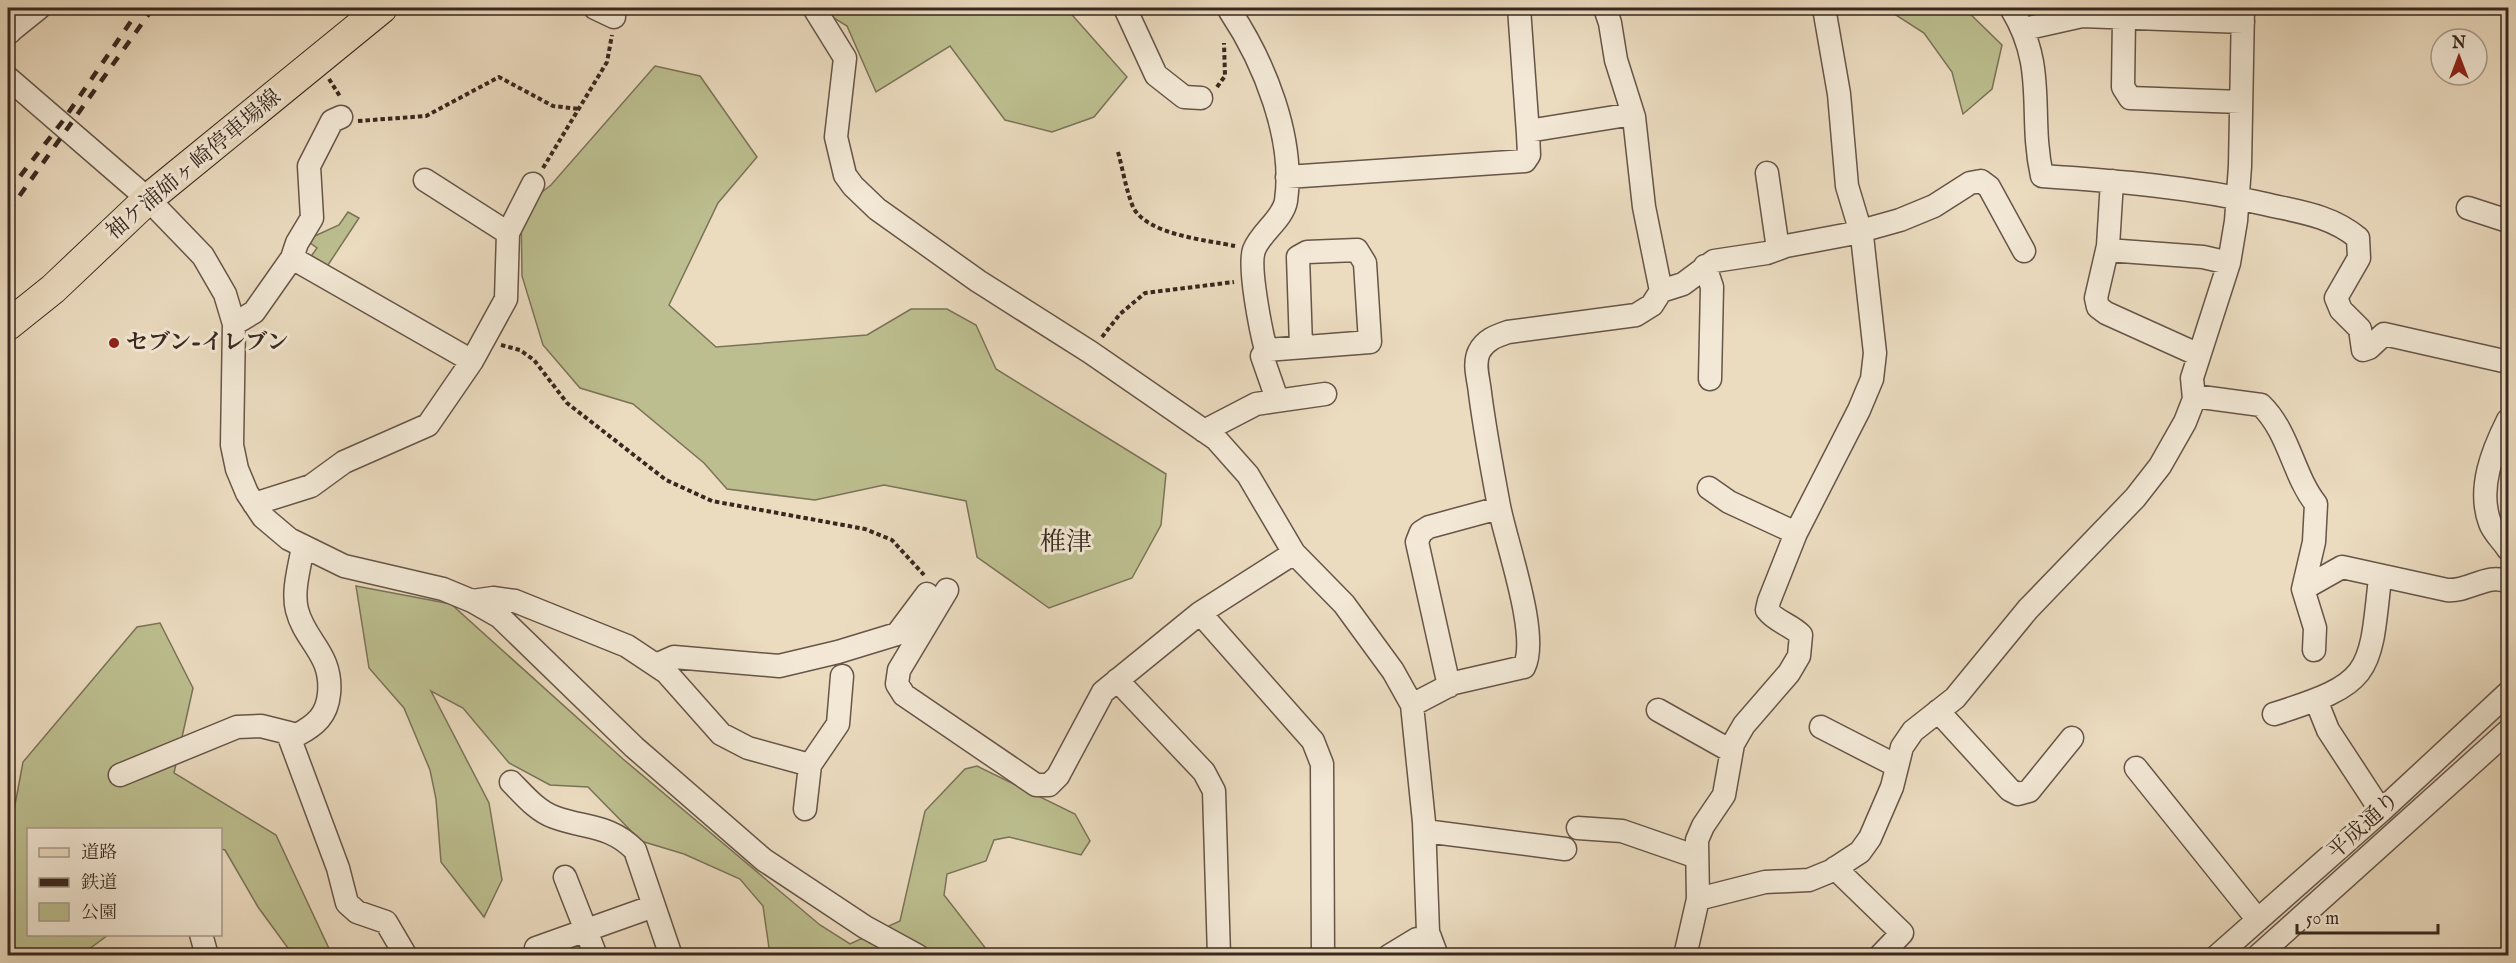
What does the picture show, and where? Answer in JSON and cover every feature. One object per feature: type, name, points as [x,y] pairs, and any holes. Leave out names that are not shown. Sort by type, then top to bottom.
[{"type":"main road","name":"袖ケ浦姉ヶ崎停車場線","points":[[8,325],[53,289],[148,199],[382,8]]},
{"type":"street","points":[[9,32],[10,8]]},
{"type":"street","points":[[9,32],[39,8]]},
{"type":"street","points":[[814,8],[845,58],[836,137],[845,175],[853,186],[877,209],[978,281],[1090,352],[1216,439],[1248,475],[1294,553],[1344,604],[1393,671],[1412,705],[1434,946],[1417,939],[1389,956]]},
{"type":"street","points":[[1125,8],[1156,75],[1184,97],[1201,98]]},
{"type":"street","points":[[1287,177],[1525,161],[1529,155],[1519,8]]},
{"type":"street","points":[[1605,8],[1610,22],[1616,60],[1633,114],[1644,207],[1661,291]]},
{"type":"street","points":[[1685,956],[1698,899],[1697,840],[1703,826],[1724,795],[1731,751],[1744,725],[1770,697],[1799,656],[1801,635],[1772,617],[1767,610],[1796,533],[1859,410],[1872,379],[1875,353],[1861,230],[1847,186],[1839,94],[1824,8]]},
{"type":"street","points":[[2011,8],[2024,29],[2036,73],[2038,155],[2042,176],[2112,181],[2238,196],[2307,212],[2342,225],[2358,238],[2359,258],[2336,298],[2340,310],[2360,329],[2363,350],[2369,348],[2384,334],[2508,362]]},
{"type":"street","points":[[1230,11],[1245,32],[1280,116],[1287,177],[1286,204],[1253,251],[1266,350],[1262,356],[1277,399]]},
{"type":"street","points":[[1698,899],[1765,882],[1809,880],[1835,868],[1860,852],[1870,838],[1892,788],[1902,747],[1913,730],[1955,698],[2028,609],[2135,498],[2160,466],[2185,422],[2194,396],[2192,378],[2229,264],[2238,196],[2243,15],[2124,18],[2082,16],[2024,29]]},
{"type":"street","points":[[2124,18],[2123,87],[2130,98],[2241,102]]},
{"type":"street","points":[[8,78],[148,199],[202,256],[225,294],[234,324],[232,445],[237,469],[263,517],[289,539],[344,566],[443,589],[472,601],[500,617],[634,747],[764,860],[865,927],[918,956]]},
{"type":"street","points":[[1528,131],[1633,114]]},
{"type":"street","points":[[234,324],[254,312],[292,258],[297,243],[312,218],[309,166],[332,121],[341,117]]},
{"type":"street","points":[[1767,173],[1778,249]]},
{"type":"street","points":[[425,180],[508,233]]},
{"type":"street","points":[[1412,705],[1449,686],[1524,667],[1530,657],[1525,616],[1499,508],[1476,370],[1479,353],[1489,339],[1508,332],[1636,315],[1652,305],[1661,291],[1683,284],[1704,266],[1714,261],[1767,254],[1778,249],[1900,219],[1934,206],[1970,183],[1981,181],[1989,187],[2024,251]]},
{"type":"street","points":[[2112,181],[2107,250],[2096,298],[2098,306],[2106,314],[2199,355]]},
{"type":"street","points":[[254,504],[283,497],[311,486],[344,462],[428,425],[472,361],[506,299],[508,233],[533,184]]},
{"type":"street","points":[[2468,208],[2508,221]]},
{"type":"street","points":[[1266,350],[1370,342],[1365,263],[1357,250],[1307,252],[1298,256],[1301,346]]},
{"type":"street","points":[[2107,250],[2203,256],[2229,264]]},
{"type":"street","points":[[292,258],[472,361]]},
{"type":"street","points":[[1704,266],[1712,287],[1710,379]]},
{"type":"street","points":[[1204,431],[1256,404],[1277,399],[1325,394]]},
{"type":"street","points":[[2194,396],[2261,405],[2277,426],[2303,488],[2316,504],[2314,542],[2303,589],[2315,628],[2314,650]]},
{"type":"street","points":[[2508,421],[2486,480],[2485,502],[2490,524],[2508,549]]},
{"type":"street","points":[[1709,488],[1730,502],[1796,533]]},
{"type":"street","points":[[1449,686],[1418,542],[1421,532],[1429,527],[1499,508]]},
{"type":"street","points":[[120,775],[237,727],[261,726],[297,735],[323,717],[328,703],[331,678],[329,670],[297,612],[295,597],[303,546]]},
{"type":"street","points":[[937,592],[899,670],[897,684],[904,695],[1036,785],[1049,785],[1058,776],[1103,692],[1200,613],[1294,553]]},
{"type":"street","points":[[2303,589],[2342,567],[2380,577],[2460,591],[2490,578],[2508,582]]},
{"type":"street","points":[[2274,714],[2335,693],[2355,677],[2367,662],[2373,644],[2380,577]]},
{"type":"street","points":[[656,665],[674,657],[779,666],[837,652],[897,633],[937,592]]},
{"type":"street","points":[[472,601],[493,598],[515,602],[627,646],[666,672],[721,734],[748,748],[810,765]]},
{"type":"street","points":[[1200,613],[1313,741],[1322,764],[1323,956]]},
{"type":"street","points":[[805,809],[810,765],[838,724],[842,676]]},
{"type":"street","points":[[1117,680],[1204,772],[1214,791],[1219,956]]},
{"type":"street","name":"平成通り","points":[[2217,956],[2381,811],[2508,693]]},
{"type":"street","points":[[2316,700],[2328,730],[2381,811]]},
{"type":"street","points":[[1658,710],[1731,751]]},
{"type":"street","points":[[1938,711],[2010,790],[2018,794],[2029,790],[2072,738]]},
{"type":"street","points":[[1821,728],[1897,766]]},
{"type":"street","name":"平成通り","points":[[2258,956],[2508,731]]},
{"type":"street","points":[[288,734],[338,868],[347,903],[357,912],[386,922],[406,956]]},
{"type":"street","points":[[2136,768],[2258,920]]},
{"type":"street","points":[[511,782],[535,805],[553,817],[600,827],[622,838],[634,850],[671,956]]},
{"type":"street","points":[[1578,828],[1622,831],[1696,856]]},
{"type":"street","points":[[1425,831],[1565,849]]},
{"type":"street","points":[[1835,868],[1902,933],[1880,956]]},
{"type":"street","points":[[565,877],[596,956]]},
{"type":"street","points":[[536,948],[654,906]]},
{"type":"street","points":[[202,936],[207,956]]},
{"type":"path","points":[[533,184],[607,62],[604,12]]},
{"type":"path","points":[[1201,98],[1216,88],[1225,76],[1224,39]]},
{"type":"path","points":[[318,60],[347,109],[341,117],[360,122],[426,116],[499,77],[553,106],[579,109]]},
{"type":"path","points":[[1118,152],[1134,207],[1143,220],[1158,229],[1253,251]]},
{"type":"path","points":[[1090,352],[1120,314],[1145,293],[1255,279]]},
{"type":"path","points":[[483,340],[520,351],[534,360],[567,403],[666,480],[712,501],[767,513],[824,520],[865,529],[892,540],[937,592]]},
{"type":"green space","points":[[826,8],[1066,8],[1127,77],[1094,117],[1052,132],[1005,120],[950,46],[876,92],[847,26],[829,15]]},
{"type":"green space","points":[[1885,8],[1964,8],[2002,45],[1992,89],[1963,114],[1952,72],[1924,33]]},
{"type":"green space","points":[[655,66],[700,76],[757,157],[718,203],[669,305],[716,347],[867,335],[911,309],[947,309],[976,325],[996,369],[1166,474],[1161,525],[1132,578],[1049,608],[977,557],[966,501],[884,485],[815,500],[727,489],[704,463],[633,404],[580,388],[543,345],[522,276],[521,208],[551,185]]},
{"type":"green space","points":[[348,212],[359,218],[324,271],[307,262],[317,248],[306,240],[339,225]]},
{"type":"green space","points":[[356,586],[451,604],[623,759],[820,925],[850,944],[900,921],[925,811],[965,769],[977,766],[1075,814],[1090,841],[1081,855],[1009,837],[994,840],[986,861],[947,874],[944,895],[987,950],[984,955],[770,955],[763,906],[740,879],[684,854],[641,841],[588,787],[550,785],[509,763],[463,708],[431,691],[489,803],[502,880],[484,917],[441,862],[436,799],[430,770],[404,708],[369,668]]},
{"type":"green space","points":[[160,623],[193,688],[174,773],[276,835],[332,955],[293,955],[258,907],[225,850],[222,849],[222,828],[27,828],[27,936],[107,936],[81,955],[8,956],[8,842],[23,762],[137,627]]},
{"type":"railway","points":[[8,192],[62,122],[140,8]]},
{"type":"railway","points":[[8,212],[153,8]]},
{"type":"place","name":"セブン-イレブン","points":[[114,343]]},
{"type":"district","name":"椎津","points":[[1066,542]]}]
